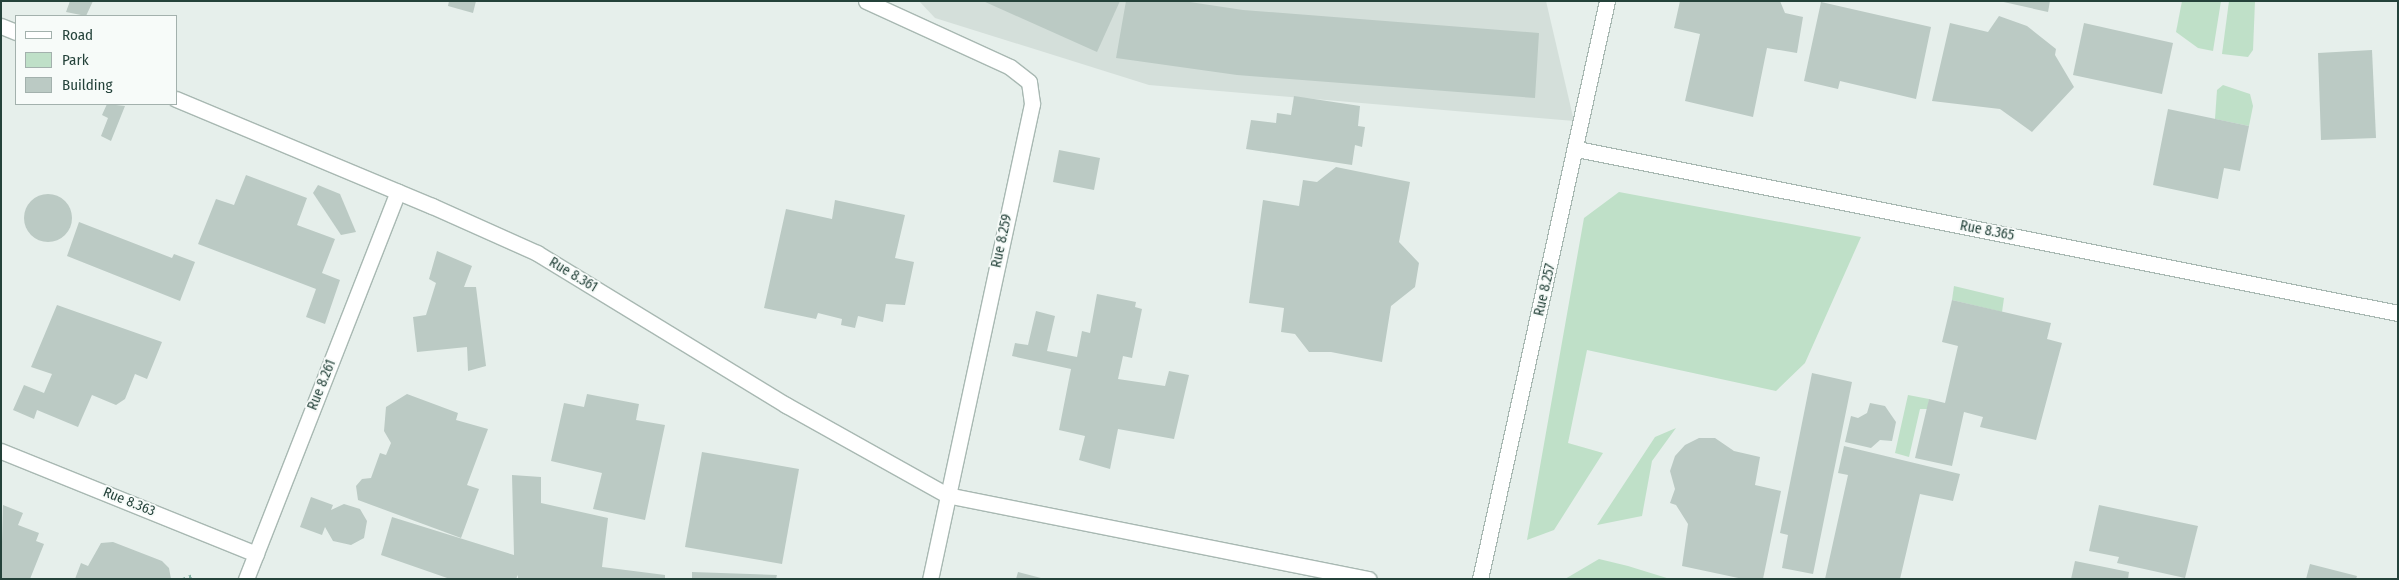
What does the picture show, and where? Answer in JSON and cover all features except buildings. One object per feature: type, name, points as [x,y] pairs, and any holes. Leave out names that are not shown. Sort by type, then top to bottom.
[{"type":"street","name":"Rue 8.259","points":[[866,1],[1010,67],[1029,82],[1032,104],[930,579]]},
{"type":"street","name":"Rue 8.257","points":[[1480,579],[1577,149],[1607,1]]},
{"type":"street","points":[[1,26],[15,32]]},
{"type":"street","name":"Rue 8.361","points":[[178,100],[398,192],[537,253],[786,405],[947,495],[1369,579]]},
{"type":"street","name":"Rue 8.365","points":[[1577,149],[2398,313]]},
{"type":"street","name":"Rue 8.261","points":[[246,579],[398,192]]},
{"type":"street","name":"Rue 8.363","points":[[1,451],[256,554]]},
{"type":"path","points":[[183,579],[193,575]]},
{"type":"shaded area","points":[[919,1],[1546,1],[1574,121],[1149,85],[935,18]]},
{"type":"green space","points":[[2182,1],[2221,1],[2213,51],[2198,48],[2176,32]]},
{"type":"green space","points":[[2229,1],[2255,1],[2253,50],[2248,57],[2222,54]]},
{"type":"green space","points":[[2223,85],[2250,94],[2253,106],[2249,126],[2215,119],[2217,90]]},
{"type":"green space","points":[[1619,192],[1861,237],[1805,363],[1776,391],[1587,350],[1568,443],[1603,453],[1554,530],[1527,540],[1584,218]]},
{"type":"green space","points":[[1954,286],[2004,298],[2002,312],[1952,300]]},
{"type":"green space","points":[[1908,395],[1929,399],[1928,409],[1920,409],[1909,457],[1895,453]]},
{"type":"green space","points":[[1676,428],[1652,461],[1642,516],[1597,525],[1655,437]]},
{"type":"green space","points":[[1599,559],[1628,566],[1670,579],[1565,579]]}]
